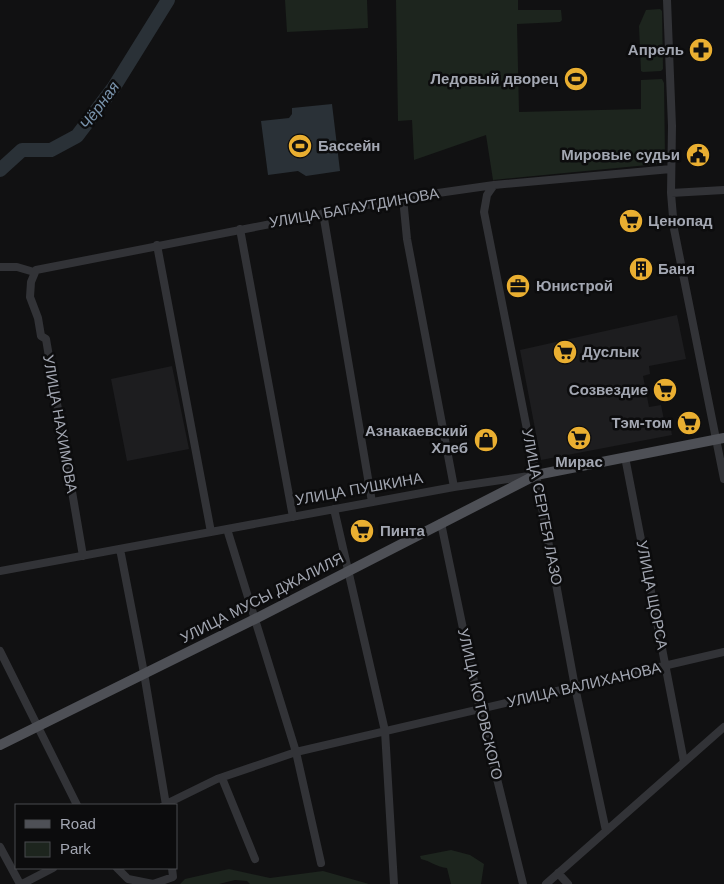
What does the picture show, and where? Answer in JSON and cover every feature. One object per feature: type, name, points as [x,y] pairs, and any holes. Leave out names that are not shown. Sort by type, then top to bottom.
[{"type":"main road","name":"УЛИЦА ПУШКИНА","points":[[536,475],[721,439]]},
{"type":"main road","name":"УЛИЦА МУСЫ ДЖАЛИЛЯ","points":[[0,745],[255,619],[536,475]]},
{"type":"street","points":[[667,0],[672,126],[671,193],[674,229],[721,439],[724,479]]},
{"type":"street","name":"УЛИЦА БАГАУТДИНОВА","points":[[37,270],[403,198],[494,185],[671,169]]},
{"type":"street","name":"УЛИЦА СЕРГЕЯ ЛАЗО","points":[[494,185],[487,195],[484,212],[536,475],[575,687],[606,831]]},
{"type":"street","points":[[671,193],[724,190]]},
{"type":"street","points":[[403,198],[407,239],[454,487]]},
{"type":"street","points":[[323,213],[372,502]]},
{"type":"street","points":[[240,229],[293,517]]},
{"type":"street","points":[[157,245],[211,532]]},
{"type":"street","points":[[0,267],[37,270]]},
{"type":"street","name":"УЛИЦА НАХИМОВА","points":[[37,270],[31,282],[30,300],[36,313],[41,336],[46,339],[83,556]]},
{"type":"street","name":"УЛИЦА ЩОРСА","points":[[625,457],[684,762]]},
{"type":"street","name":"УЛИЦА ПУШКИНА","points":[[0,571],[454,487],[536,475]]},
{"type":"street","points":[[334,509],[384,731],[394,884]]},
{"type":"street","name":"УЛИЦА КОТОВСКОГО","points":[[442,523],[480,710],[523,884]]},
{"type":"street","points":[[227,529],[296,752],[321,863]]},
{"type":"street","points":[[120,549],[144,673],[165,804]]},
{"type":"street","points":[[0,651],[77,804]]},
{"type":"street","name":"УЛИЦА ВАЛИХАНОВА","points":[[167,804],[222,778],[296,752],[724,652]]},
{"type":"street","points":[[546,884],[724,727]]},
{"type":"street","points":[[222,778],[255,859]]},
{"type":"street","points":[[0,847],[21,884],[50,869]]},
{"type":"street","points":[[118,869],[128,879],[153,884],[173,877],[172,869]]},
{"type":"street","points":[[558,874],[568,884]]},
{"type":"shaded area","name":"Бассейн","points":[[332,104],[340,171],[306,176],[298,171],[268,175],[261,121],[289,118],[292,114],[292,108]]},
{"type":"shaded area","points":[[677,315],[686,359],[649,366],[650,374],[643,376],[649,407],[661,405],[664,420],[669,419],[672,435],[541,460],[520,350]]},
{"type":"shaded area","points":[[172,366],[189,449],[127,461],[111,379]]},
{"type":"green space","points":[[285,0],[367,0],[368,28],[287,32]]},
{"type":"green space","points":[[396,0],[518,0],[518,10],[561,10],[562,20],[560,22],[517,24],[519,112],[641,109],[641,80],[662,79],[664,83],[665,159],[658,164],[493,180],[486,135],[414,160],[412,120],[398,121]]},
{"type":"green space","points":[[660,9],[662,11],[663,69],[661,71],[643,72],[641,71],[639,26],[646,10]]},
{"type":"green space","points":[[451,850],[470,855],[484,864],[481,884],[451,884],[447,868],[421,859],[420,856]]},
{"type":"green space","points":[[229,869],[270,878],[323,871],[369,884],[250,884],[247,881],[235,880],[219,884],[180,884],[185,879]]},
{"type":"waterway","name":"Чёрная","points":[[0,170],[22,150],[51,150],[77,136],[114,87],[168,0]]},
{"type":"place","name":"Апрель","points":[[701,50]]},
{"type":"place","name":"Ледовый дворец","points":[[576,79]]},
{"type":"place","name":"Бассейн","points":[[300,146]]},
{"type":"place","name":"Мировые судьи","points":[[698,155]]},
{"type":"place","name":"Ценопад","points":[[631,221]]},
{"type":"place","name":"Баня","points":[[641,269]]},
{"type":"place","name":"Юнистрой","points":[[518,286]]},
{"type":"place","name":"Дуслык","points":[[565,352]]},
{"type":"place","name":"Созвездие","points":[[665,390]]},
{"type":"place","name":"Тэм-том","points":[[689,423]]},
{"type":"place","name":"Мирас","points":[[579,438]]},
{"type":"place","name":"Азнакаевский Хлеб","points":[[486,440]]},
{"type":"place","name":"Пинта","points":[[362,531]]}]
